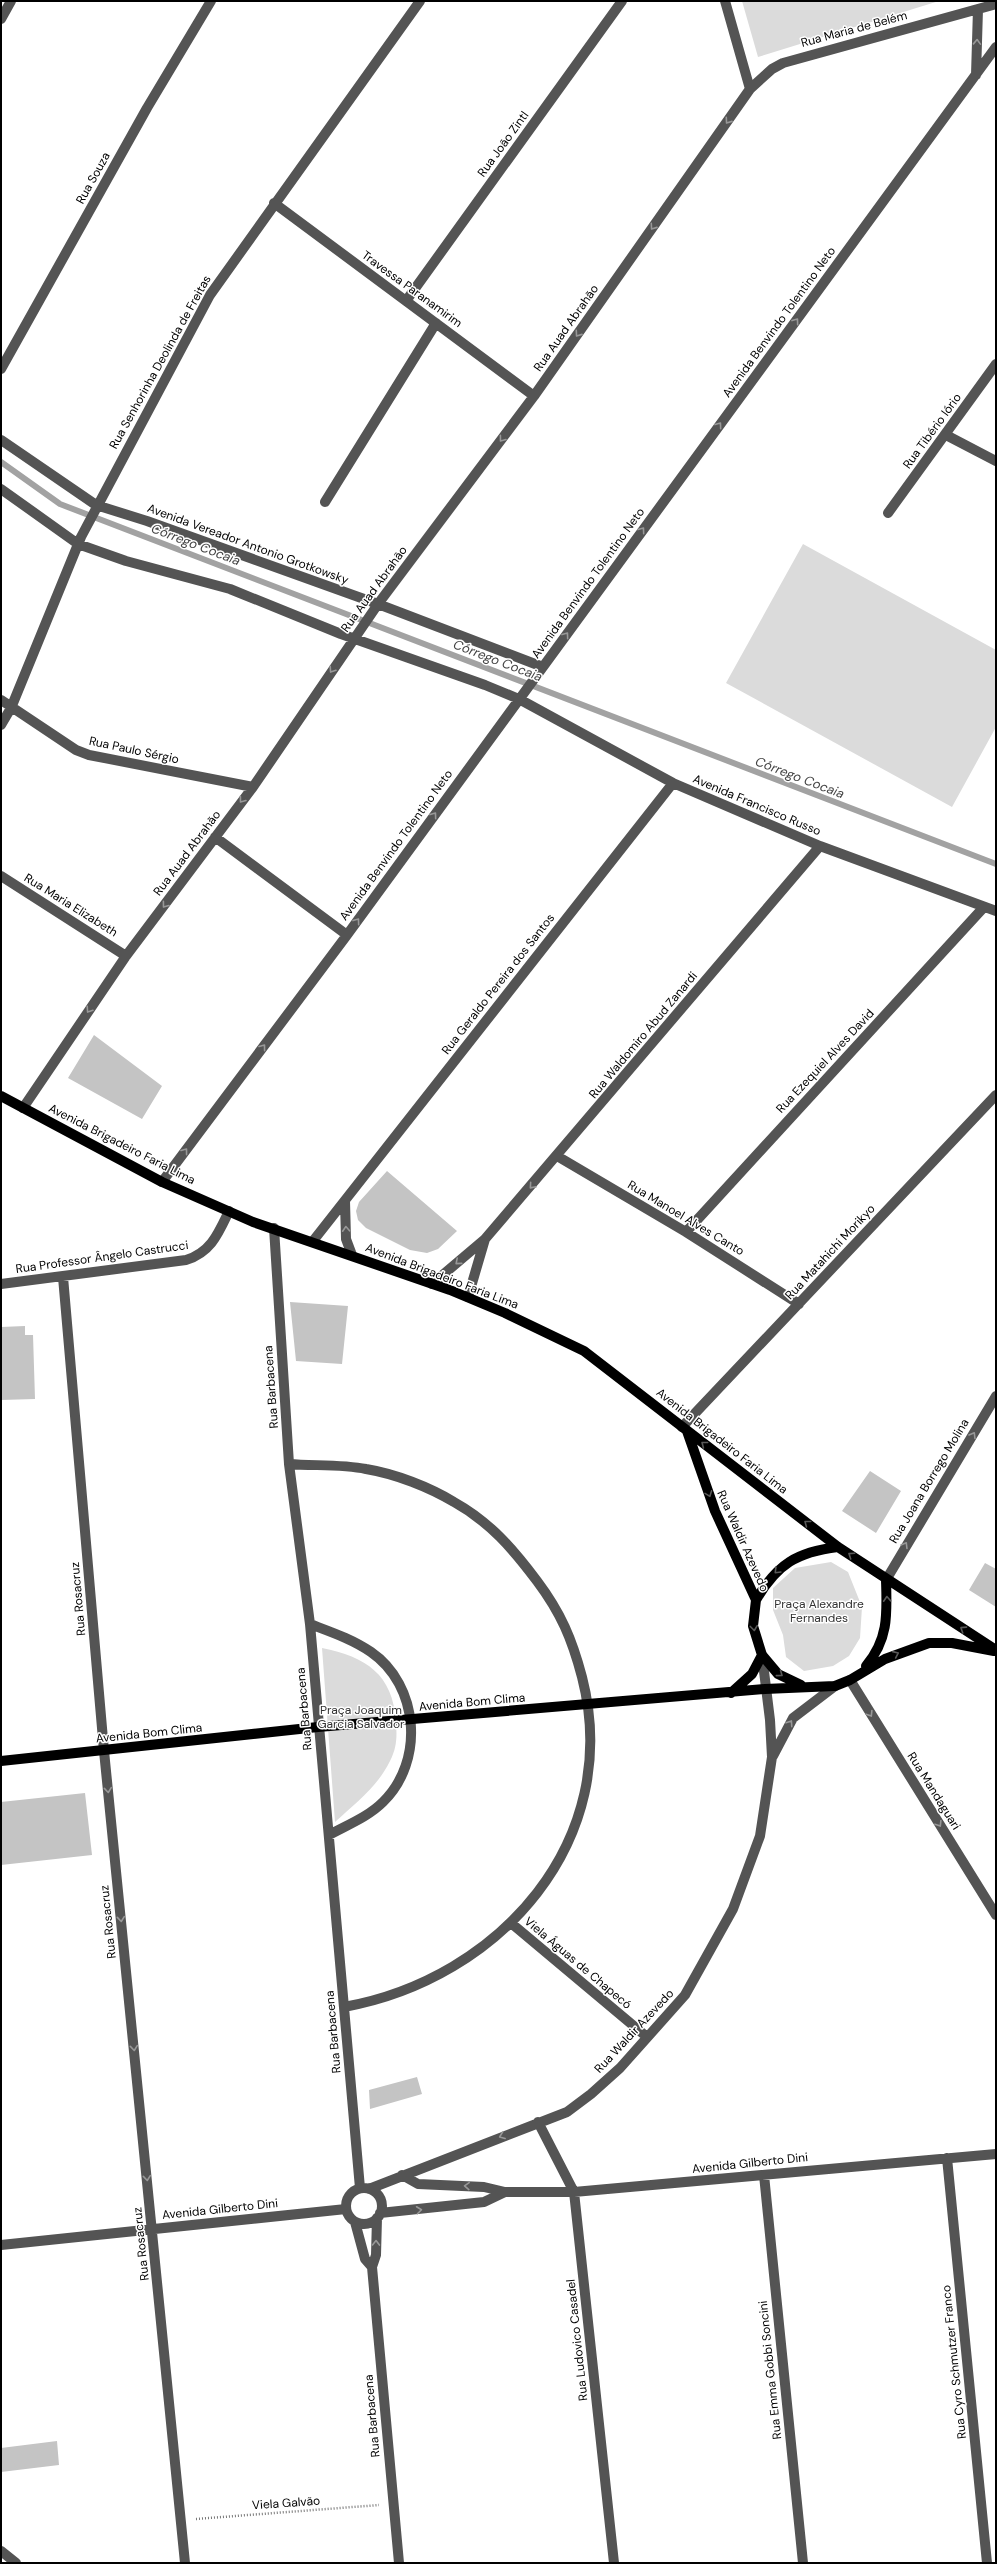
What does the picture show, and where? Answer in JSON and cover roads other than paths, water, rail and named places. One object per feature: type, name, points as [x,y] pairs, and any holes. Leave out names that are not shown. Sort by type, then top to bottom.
[{"type":"main road","name":"Avenida Brigadeiro Faria Lima","points":[[1,1096],[162,1182],[229,1211],[468,1298],[584,1351],[838,1547],[996,1651]]},
{"type":"main road","name":"Rua Waldir Azevedo","points":[[685,1429],[715,1511],[756,1600],[753,1626],[762,1655]]},
{"type":"main road","points":[[756,1600],[766,1582],[780,1567],[817,1549],[838,1547]]},
{"type":"main road","points":[[861,1672],[874,1657],[884,1638],[888,1618],[886,1580]]},
{"type":"main road","name":"Avenida Bom Clima","points":[[1,1761],[318,1727],[765,1689],[804,1686],[820,1688],[835,1686],[850,1680],[861,1672],[906,1649],[929,1643],[952,1643],[996,1651]]},
{"type":"main road","points":[[731,1693],[752,1674],[762,1655],[778,1674],[804,1686]]},
{"type":"street","points":[[1,19],[11,1]]},
{"type":"street","name":"Rua Souza","points":[[1,370],[147,108],[211,1]]},
{"type":"street","name":"Rua Senhorinha Deolinda de Freitas","points":[[1,725],[11,708],[94,510],[210,295],[274,203],[420,1]]},
{"type":"street","name":"Rua João Zintl","points":[[406,301],[622,1]]},
{"type":"street","points":[[725,1],[750,89]]},
{"type":"street","name":"Rua Maria de Belém","points":[[750,89],[772,69],[783,63],[996,4]]},
{"type":"street","points":[[976,75],[978,9]]},
{"type":"street","name":"Avenida Benvindo Tolentino Neto","points":[[162,1182],[347,935],[996,47]]},
{"type":"street","name":"Rua Auad Abrahão","points":[[22,1108],[126,956],[253,787],[375,608],[534,396],[750,89]]},
{"type":"street","name":"Travessa Paranamirim","points":[[274,203],[534,396]]},
{"type":"street","points":[[325,502],[436,323]]},
{"type":"street","name":"Rua Tibério Iório","points":[[888,513],[996,364]]},
{"type":"street","points":[[946,435],[996,461]]},
{"type":"street","name":"Avenida Vereador Antonio Grotkowsky","points":[[1,440],[94,510],[147,521],[540,670]]},
{"type":"street","points":[[1,489],[80,541],[126,561],[230,589],[357,634],[521,696]]},
{"type":"street","name":"Avenida Francisco Russo","points":[[521,696],[672,783],[820,846],[996,911]]},
{"type":"street","name":"Rua Paulo Sérgio","points":[[1,700],[76,750],[89,755],[253,787]]},
{"type":"street","name":"Rua Geraldo Pereira dos Santos","points":[[313,1241],[672,783]]},
{"type":"street","points":[[215,837],[347,935]]},
{"type":"street","name":"Rua Waldomiro Abud Zanardi","points":[[432,1284],[485,1239],[820,846]]},
{"type":"street","name":"Rua Maria Elizabeth","points":[[1,876],[126,956]]},
{"type":"street","name":"Rua Ezequiel Alves David","points":[[686,1232],[984,907]]},
{"type":"street","name":"Rua Matahichi Morikyo","points":[[685,1429],[799,1304],[996,1096]]},
{"type":"street","name":"Rua Manoel Alves Canto","points":[[557,1156],[686,1232],[799,1304]]},
{"type":"street","points":[[345,1201],[346,1239],[352,1255]]},
{"type":"street","name":"Rua Professor Ângelo Castrucci","points":[[1,1284],[186,1260],[199,1256],[214,1242],[229,1211]]},
{"type":"street","name":"Rua Barbacena","points":[[274,1228],[289,1464],[310,1624],[344,2007],[365,2188]]},
{"type":"street","name":"Rua Waldomiro Abud Zanardi","points":[[468,1298],[485,1239]]},
{"type":"street","name":"Rua Rosacruz","points":[[63,1277],[104,1751],[185,2563]]},
{"type":"street","name":"Rua Joana Borrego Molina","points":[[886,1580],[996,1396]]},
{"type":"street","points":[[289,1464],[366,1468],[402,1479],[455,1502],[499,1533],[556,1606],[573,1642],[589,1704],[588,1776],[577,1824],[558,1862],[535,1896],[511,1923],[480,1951],[443,1974],[374,2002],[344,2007]]},
{"type":"street","points":[[310,1624],[346,1638],[372,1652],[399,1685],[412,1720],[409,1757],[397,1782],[384,1802],[361,1818],[329,1834]]},
{"type":"street","name":"Rua Waldir Azevedo","points":[[365,2188],[567,2112],[591,2094],[620,2068],[685,1994],[733,1909],[760,1836],[772,1757],[770,1720],[762,1655]]},
{"type":"street","name":"Rua Mandaguari","points":[[850,1680],[996,1915]]},
{"type":"street","name":"Rua Waldir Azevedo","points":[[772,1757],[793,1718],[835,1686]]},
{"type":"street","name":"Viela Águas de Chapecó","points":[[511,1923],[647,2037]]},
{"type":"street","name":"Rua Ludovico Casadel","points":[[538,2122],[574,2192],[614,2563]]},
{"type":"street","name":"Avenida Gilberto Dini","points":[[402,2175],[418,2184],[484,2187],[505,2192],[574,2192],[996,2154]]},
{"type":"street","name":"Rua Cyro Schmutzer Franco","points":[[946,2158],[987,2563]]},
{"type":"street","name":"Rua Emma Gobbi Soncini","points":[[764,2175],[803,2563]]},
{"type":"street","points":[[365,2188],[379,2196],[382,2207],[378,2215],[366,2224],[355,2222],[346,2209],[348,2196],[365,2188]]},
{"type":"street","name":"Avenida Gilberto Dini","points":[[378,2215],[484,2202],[505,2192]]},
{"type":"street","name":"Avenida Gilberto Dini","points":[[1,2245],[346,2209]]},
{"type":"street","name":"Rua Barbacena","points":[[378,2215],[376,2255],[372,2267],[399,2563]]},
{"type":"street","name":"Rua Barbacena","points":[[355,2222],[365,2259],[372,2267]]},
{"type":"street","points":[[1,2551],[16,2563]]},
{"type":"waterway","name":"Córrego Cocaia","points":[[1,462],[60,504],[996,864]]},
{"type":"park label","name":"Praça Alexandre Fernandes","points":[[819,1611]]},
{"type":"park label","name":"Praça Joaquim Garcia Salvador","points":[[361,1717]]}]
